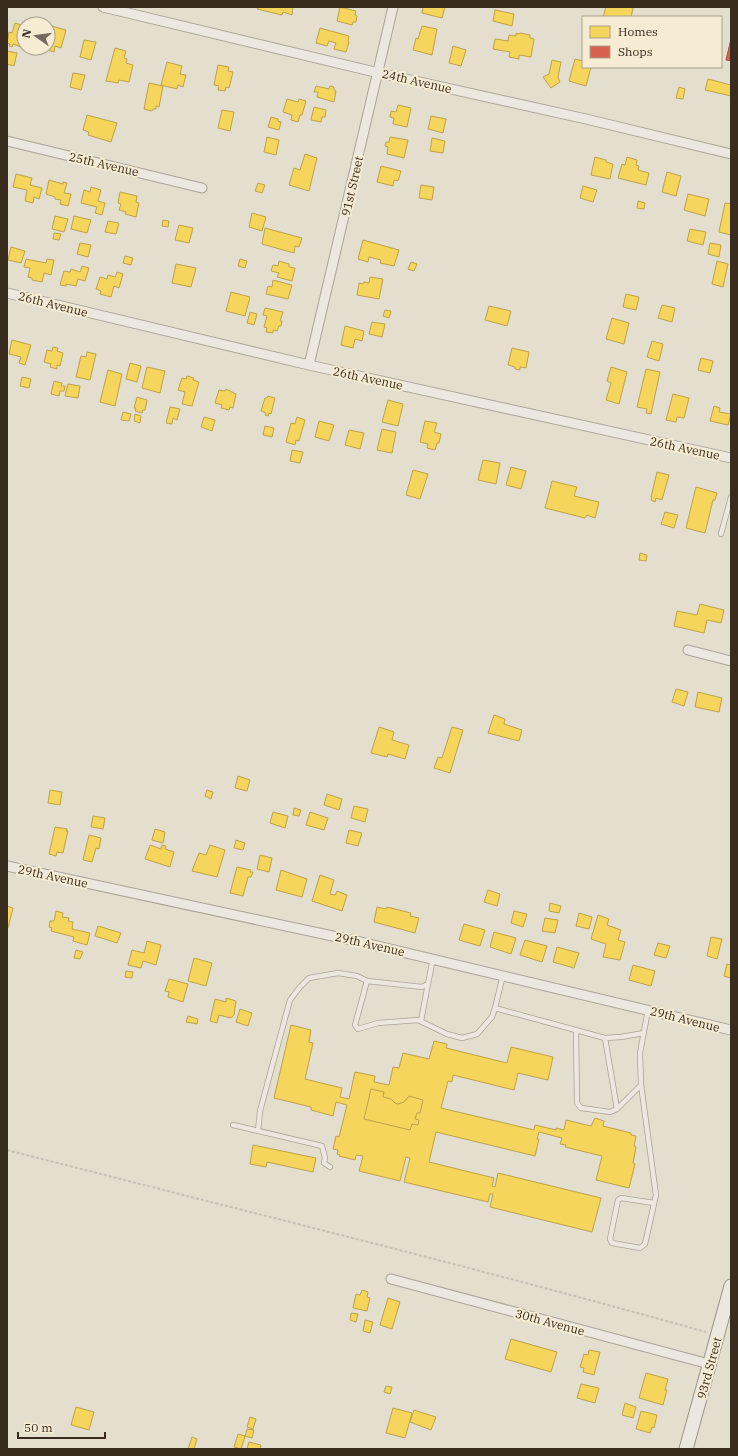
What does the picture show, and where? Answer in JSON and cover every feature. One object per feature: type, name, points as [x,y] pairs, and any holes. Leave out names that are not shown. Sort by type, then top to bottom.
[{"type":"street","name":"24th Avenue","points":[[103,7],[379,73],[586,119],[731,154]]},
{"type":"street","name":"91st Street","points":[[309,365],[379,73],[393,7]]},
{"type":"street","name":"25th Avenue","points":[[7,141],[202,188]]},
{"type":"street","name":"26th Avenue","points":[[7,293],[309,365],[731,458]]},
{"type":"street","points":[[688,650],[731,661]]},
{"type":"street","name":"29th Avenue","points":[[7,866],[433,958],[502,976],[731,1030]]},
{"type":"street","name":"30th Avenue","points":[[391,1279],[709,1364]]},
{"type":"street","name":"93rd Street","points":[[686,1449],[731,1286]]},
{"type":"lane","points":[[721,534],[731,497]]},
{"type":"lane","points":[[421,1021],[433,958]]},
{"type":"lane","points":[[258,1131],[260,1111],[290,1000],[309,978],[338,973],[357,976],[367,981],[422,987],[428,984]]},
{"type":"lane","points":[[367,981],[355,1027],[359,1029],[378,1023],[421,1021],[447,1034],[462,1038],[477,1034],[492,1017],[502,976]]},
{"type":"lane","points":[[495,1008],[605,1038],[644,1033]]},
{"type":"lane","points":[[648,1010],[640,1052],[641,1085],[656,1194],[654,1203],[644,1246],[640,1248],[612,1243],[610,1239],[618,1200],[621,1198],[654,1203]]},
{"type":"lane","points":[[576,1030],[577,1103],[581,1108],[610,1112],[617,1109],[641,1085]]},
{"type":"lane","points":[[605,1038],[617,1109]]},
{"type":"lane","points":[[234,1125],[322,1146],[325,1158],[324,1163],[330,1167]]},
{"type":"path","points":[[7,1150],[378,1243],[709,1333]]},
{"type":"building: Homes","points":[[258,7],[293,7],[292,15],[283,12],[282,15],[257,9]]},
{"type":"building: Homes","points":[[340,7],[356,11],[356,22],[353,22],[352,25],[337,21]]},
{"type":"building: Homes","points":[[423,7],[445,7],[442,18],[422,13]]},
{"type":"building: Homes","points":[[606,7],[633,8],[631,16],[603,16]]},
{"type":"building: Homes","points":[[495,10],[514,14],[512,26],[493,21]]},
{"type":"building: Homes","points":[[16,23],[16,45],[13,44],[12,47],[7,43],[9,32],[12,33]]},
{"type":"building: Homes","points":[[422,26],[437,29],[432,55],[413,50],[416,38],[418,39]]},
{"type":"building: Homes","points":[[56,27],[66,30],[61,48],[56,46]]},
{"type":"building: Homes","points":[[320,28],[349,36],[346,52],[334,49],[336,43],[329,41],[327,46],[316,43]]},
{"type":"building: Homes","points":[[516,33],[530,35],[530,38],[534,39],[531,57],[519,55],[519,59],[509,57],[510,52],[493,49],[495,39],[508,41],[509,35],[516,36]]},
{"type":"building: Homes","points":[[84,40],[96,42],[91,60],[80,57]]},
{"type":"building: Homes","points":[[453,46],[466,50],[461,66],[449,63]]},
{"type":"building: Homes","points":[[115,48],[126,51],[124,58],[127,59],[126,63],[133,65],[129,82],[119,80],[118,83],[106,81]]},
{"type":"building: Homes","points":[[7,51],[16,53],[14,66],[7,64]]},
{"type":"building: Homes","points":[[575,59],[582,61],[582,68],[591,68],[586,86],[569,81]]},
{"type":"building: Homes","points":[[552,60],[561,62],[558,77],[560,82],[551,88],[543,77],[549,74]]},
{"type":"building: Homes","points":[[167,62],[182,66],[180,74],[186,75],[183,87],[178,85],[177,89],[161,85]]},
{"type":"building: Homes","points":[[218,65],[229,67],[228,71],[233,72],[229,88],[226,87],[225,91],[218,90],[219,86],[214,85]]},
{"type":"building: Homes","points":[[73,73],[85,75],[81,90],[70,87]]},
{"type":"building: Homes","points":[[708,79],[731,85],[731,96],[705,90]]},
{"type":"building: Homes","points":[[149,83],[163,86],[159,107],[156,106],[156,109],[153,109],[152,111],[144,109]]},
{"type":"building: Homes","points":[[316,86],[329,89],[330,86],[334,87],[334,90],[336,91],[334,102],[317,97],[318,92],[314,92]]},
{"type":"building: Homes","points":[[679,87],[685,89],[683,99],[676,98]]},
{"type":"building: Homes","points":[[287,99],[298,102],[299,99],[306,101],[302,115],[300,115],[298,122],[291,120],[292,115],[283,112]]},
{"type":"building: Homes","points":[[398,105],[411,108],[407,127],[393,124],[394,118],[390,117],[391,111],[396,112]]},
{"type":"building: Homes","points":[[314,107],[326,110],[325,117],[322,117],[321,122],[311,120]]},
{"type":"building: Homes","points":[[222,110],[234,112],[230,131],[218,128]]},
{"type":"building: Homes","points":[[87,115],[117,123],[111,142],[88,135],[89,132],[83,130]]},
{"type":"building: Homes","points":[[431,116],[446,119],[443,133],[428,129]]},
{"type":"building: Homes","points":[[271,117],[278,119],[278,121],[281,122],[279,130],[268,127]]},
{"type":"building: Homes","points":[[267,137],[279,140],[276,155],[264,152]]},
{"type":"building: Homes","points":[[390,137],[408,140],[404,158],[387,154],[388,147],[385,146],[386,142],[389,142]]},
{"type":"building: Homes","points":[[432,138],[445,141],[443,153],[430,151]]},
{"type":"building: Homes","points":[[305,154],[317,158],[309,191],[289,185],[294,168],[300,170]]},
{"type":"building: Homes","points":[[595,157],[613,164],[610,179],[591,175]]},
{"type":"building: Homes","points":[[627,157],[637,160],[636,165],[639,166],[638,170],[649,173],[646,185],[618,178],[622,164],[625,165]]},
{"type":"building: Homes","points":[[381,166],[401,171],[398,181],[394,180],[393,186],[377,182]]},
{"type":"building: Homes","points":[[667,172],[681,176],[676,196],[662,192]]},
{"type":"building: Homes","points":[[16,174],[32,178],[30,185],[42,188],[39,199],[34,197],[33,203],[25,201],[27,190],[13,187]]},
{"type":"building: Homes","points":[[49,180],[63,184],[63,182],[67,183],[64,193],[71,194],[68,206],[60,204],[61,200],[55,199],[55,197],[46,194]]},
{"type":"building: Homes","points":[[258,183],[265,185],[262,193],[255,191]]},
{"type":"building: Homes","points":[[421,185],[434,187],[432,200],[419,198]]},
{"type":"building: Homes","points":[[583,186],[597,190],[593,202],[580,198]]},
{"type":"building: Homes","points":[[91,187],[101,190],[98,201],[105,203],[102,215],[95,213],[97,207],[81,203],[84,190],[90,192]]},
{"type":"building: Homes","points":[[120,192],[137,196],[136,202],[139,203],[136,217],[125,214],[126,212],[119,210],[121,204],[118,203]]},
{"type":"building: Homes","points":[[688,194],[709,199],[705,216],[684,210]]},
{"type":"building: Homes","points":[[638,201],[645,203],[644,209],[637,208]]},
{"type":"building: Homes","points":[[725,203],[731,204],[731,235],[719,232]]},
{"type":"building: Homes","points":[[252,213],[266,217],[262,231],[249,227]]},
{"type":"building: Homes","points":[[55,216],[68,219],[64,232],[52,229]]},
{"type":"building: Homes","points":[[74,216],[91,220],[87,233],[71,229]]},
{"type":"building: Homes","points":[[163,220],[169,221],[168,227],[162,226]]},
{"type":"building: Homes","points":[[108,221],[119,223],[116,234],[105,232]]},
{"type":"building: Homes","points":[[179,225],[193,228],[189,243],[175,240]]},
{"type":"building: Homes","points":[[265,228],[302,238],[299,247],[295,246],[294,253],[262,244]]},
{"type":"building: Homes","points":[[690,229],[706,232],[703,245],[687,241]]},
{"type":"building: Homes","points":[[54,233],[61,234],[59,240],[53,239]]},
{"type":"building: Homes","points":[[363,240],[399,250],[394,266],[380,263],[381,260],[369,257],[368,262],[358,259]]},
{"type":"building: Homes","points":[[80,243],[91,245],[88,257],[77,254]]},
{"type":"building: Homes","points":[[710,243],[721,245],[719,257],[708,254]]},
{"type":"building: Homes","points":[[11,247],[25,251],[21,263],[8,260]]},
{"type":"building: Homes","points":[[125,256],[133,258],[131,265],[123,263]]},
{"type":"building: Homes","points":[[26,259],[46,263],[47,259],[54,260],[51,275],[44,273],[42,282],[32,280],[32,278],[28,277],[30,268],[24,267]]},
{"type":"building: Homes","points":[[240,259],[247,261],[245,268],[238,266]]},
{"type":"building: Homes","points":[[279,261],[289,264],[289,267],[295,268],[292,281],[277,277],[279,273],[271,271],[273,265],[278,266]]},
{"type":"building: Homes","points":[[717,261],[728,264],[723,287],[712,284]]},
{"type":"building: Homes","points":[[411,262],[417,264],[414,271],[408,269]]},
{"type":"building: Homes","points":[[176,264],[196,268],[191,287],[172,283]]},
{"type":"building: Homes","points":[[82,266],[89,268],[85,281],[78,279],[76,286],[66,284],[66,286],[60,285],[64,271],[70,272],[71,269],[80,272]]},
{"type":"building: Homes","points":[[117,272],[123,274],[119,288],[114,286],[111,297],[100,294],[101,291],[96,289],[100,277],[107,279],[108,275],[115,277]]},
{"type":"building: Homes","points":[[370,277],[383,279],[379,299],[357,295],[359,283],[369,283]]},
{"type":"building: Homes","points":[[273,280],[292,285],[288,299],[266,294],[268,286],[272,287]]},
{"type":"building: Homes","points":[[231,292],[250,297],[245,316],[226,311]]},
{"type":"building: Homes","points":[[626,294],[639,297],[636,310],[623,307]]},
{"type":"building: Homes","points":[[662,305],[675,308],[672,322],[658,318]]},
{"type":"building: Homes","points":[[489,306],[511,311],[507,326],[485,320]]},
{"type":"building: Homes","points":[[265,308],[283,312],[280,321],[282,321],[281,326],[279,326],[277,331],[273,330],[273,333],[266,332],[267,328],[264,327],[267,316],[263,315]]},
{"type":"building: Homes","points":[[385,310],[391,311],[389,318],[383,316]]},
{"type":"building: Homes","points":[[250,312],[257,314],[254,325],[247,323]]},
{"type":"building: Homes","points":[[612,318],[629,323],[624,344],[606,339]]},
{"type":"building: Homes","points":[[372,322],[385,324],[382,337],[369,334]]},
{"type":"building: Homes","points":[[345,326],[364,331],[362,341],[355,339],[353,348],[341,345]]},
{"type":"building: Homes","points":[[12,340],[31,345],[25,365],[19,363],[21,357],[9,354]]},
{"type":"building: Homes","points":[[652,341],[663,344],[659,361],[647,357]]},
{"type":"building: Homes","points":[[53,347],[58,348],[57,351],[63,353],[60,366],[57,365],[57,369],[50,367],[51,364],[44,362],[47,350],[52,351]]},
{"type":"building: Homes","points":[[512,348],[529,352],[526,368],[520,367],[520,370],[508,365]]},
{"type":"building: Homes","points":[[87,352],[96,354],[90,380],[76,377],[81,356],[86,357]]},
{"type":"building: Homes","points":[[701,358],[713,361],[710,373],[698,370]]},
{"type":"building: Homes","points":[[130,363],[141,366],[137,382],[126,379]]},
{"type":"building: Homes","points":[[147,367],[165,371],[160,393],[142,388]]},
{"type":"building: Homes","points":[[611,367],[627,372],[619,404],[606,400],[611,383],[607,381]]},
{"type":"building: Homes","points":[[646,369],[660,372],[651,414],[646,413],[647,409],[637,407]]},
{"type":"building: Homes","points":[[108,370],[122,374],[115,406],[100,402]]},
{"type":"building: Homes","points":[[187,376],[194,378],[193,380],[199,382],[192,406],[182,404],[185,392],[178,390],[182,378],[186,379]]},
{"type":"building: Homes","points":[[22,377],[31,379],[29,388],[20,386]]},
{"type":"building: Homes","points":[[54,381],[62,383],[61,386],[65,386],[64,391],[60,391],[59,396],[51,394]]},
{"type":"building: Homes","points":[[68,384],[80,386],[78,398],[65,396]]},
{"type":"building: Homes","points":[[226,389],[236,394],[233,408],[230,407],[229,410],[221,408],[222,405],[215,403],[219,390],[225,391]]},
{"type":"building: Homes","points":[[673,394],[689,398],[684,418],[677,417],[676,422],[666,420]]},
{"type":"building: Homes","points":[[268,396],[275,398],[271,414],[269,413],[268,416],[265,415],[266,413],[261,411],[265,398]]},
{"type":"building: Homes","points":[[137,397],[147,400],[145,410],[143,410],[142,413],[135,411],[136,408],[134,408]]},
{"type":"building: Homes","points":[[388,400],[403,404],[398,426],[382,422]]},
{"type":"building: Homes","points":[[714,406],[720,408],[719,412],[731,414],[728,425],[710,421]]},
{"type":"building: Homes","points":[[170,407],[180,409],[177,420],[173,418],[172,424],[166,423]]},
{"type":"building: Homes","points":[[123,412],[131,414],[129,421],[121,420]]},
{"type":"building: Homes","points":[[135,414],[141,416],[140,423],[134,421]]},
{"type":"building: Homes","points":[[204,417],[215,420],[212,431],[201,427]]},
{"type":"building: Homes","points":[[297,417],[305,420],[299,441],[296,440],[295,445],[286,442],[291,423],[295,424]]},
{"type":"building: Homes","points":[[319,421],[334,425],[329,441],[315,437]]},
{"type":"building: Homes","points":[[425,421],[437,423],[434,432],[441,434],[439,443],[437,443],[435,450],[427,448],[428,444],[420,442]]},
{"type":"building: Homes","points":[[265,426],[274,428],[272,437],[263,435]]},
{"type":"building: Homes","points":[[382,429],[396,432],[392,453],[377,450]]},
{"type":"building: Homes","points":[[349,430],[364,433],[360,449],[345,445]]},
{"type":"building: Homes","points":[[292,450],[303,452],[300,463],[290,461]]},
{"type":"building: Homes","points":[[483,460],[500,463],[496,484],[478,480]]},
{"type":"building: Homes","points":[[511,467],[526,471],[521,489],[506,485]]},
{"type":"building: Homes","points":[[413,470],[428,474],[420,499],[406,495]]},
{"type":"building: Homes","points":[[657,472],[669,475],[662,500],[656,498],[655,502],[651,500],[651,497]]},
{"type":"building: Homes","points":[[552,481],[577,487],[574,496],[599,502],[595,518],[587,515],[585,518],[545,508]]},
{"type":"building: Homes","points":[[696,487],[717,493],[715,500],[713,500],[705,533],[686,528]]},
{"type":"building: Homes","points":[[665,512],[678,515],[674,528],[661,524]]},
{"type":"building: Homes","points":[[640,553],[647,555],[646,561],[639,560]]},
{"type":"building: Homes","points":[[700,604],[724,610],[721,623],[707,620],[704,633],[674,626],[677,611],[697,615]]},
{"type":"building: Homes","points":[[676,689],[688,692],[684,706],[672,702]]},
{"type":"building: Homes","points":[[698,692],[722,698],[719,712],[695,707]]},
{"type":"building: Homes","points":[[494,715],[505,719],[504,724],[522,730],[519,741],[488,733]]},
{"type":"building: Homes","points":[[379,727],[394,732],[392,740],[409,745],[405,759],[388,754],[387,757],[371,753]]},
{"type":"building: Homes","points":[[452,727],[463,730],[450,773],[434,768],[438,757],[442,758]]},
{"type":"building: Homes","points":[[238,776],[250,780],[247,791],[235,788]]},
{"type":"building: Homes","points":[[50,790],[62,792],[60,805],[48,803]]},
{"type":"building: Homes","points":[[207,790],[213,792],[211,799],[205,796]]},
{"type":"building: Homes","points":[[327,794],[342,799],[339,810],[324,805]]},
{"type":"building: Homes","points":[[354,806],[368,809],[365,822],[351,818]]},
{"type":"building: Homes","points":[[294,808],[301,810],[299,816],[293,815]]},
{"type":"building: Homes","points":[[273,812],[288,816],[285,828],[270,823]]},
{"type":"building: Homes","points":[[310,812],[328,818],[324,830],[306,825]]},
{"type":"building: Homes","points":[[93,816],[105,818],[103,829],[91,827]]},
{"type":"building: Homes","points":[[55,827],[67,829],[66,831],[68,831],[63,853],[57,852],[56,856],[49,854]]},
{"type":"building: Homes","points":[[155,829],[165,832],[163,843],[152,840]]},
{"type":"building: Homes","points":[[349,830],[362,833],[358,846],[346,843]]},
{"type":"building: Homes","points":[[89,835],[101,838],[99,849],[96,848],[92,862],[83,860]]},
{"type":"building: Homes","points":[[236,840],[245,843],[243,850],[234,848]]},
{"type":"building: Homes","points":[[150,845],[161,849],[162,845],[166,846],[165,849],[174,852],[170,867],[145,859]]},
{"type":"building: Homes","points":[[210,845],[225,850],[217,877],[192,871],[199,853],[206,855]]},
{"type":"building: Homes","points":[[260,855],[272,858],[269,872],[257,869]]},
{"type":"building: Homes","points":[[237,867],[251,870],[250,872],[253,872],[251,877],[248,877],[243,896],[230,893]]},
{"type":"building: Homes","points":[[281,870],[307,879],[302,897],[276,890]]},
{"type":"building: Homes","points":[[320,875],[334,880],[330,894],[335,895],[337,891],[347,895],[342,911],[312,901]]},
{"type":"building: Homes","points":[[488,890],[500,894],[497,906],[484,902]]},
{"type":"building: Homes","points":[[550,903],[561,906],[559,913],[549,911]]},
{"type":"building: Homes","points":[[7,906],[13,908],[8,928],[7,927]]},
{"type":"building: Homes","points":[[377,907],[386,909],[387,907],[411,913],[410,916],[419,918],[415,933],[374,922]]},
{"type":"building: Homes","points":[[56,911],[63,913],[62,917],[69,918],[68,921],[73,922],[72,929],[90,933],[87,945],[73,941],[74,937],[51,931],[52,928],[49,927],[50,921],[54,921]]},
{"type":"building: Homes","points":[[514,911],[527,914],[523,927],[511,923]]},
{"type":"building: Homes","points":[[579,913],[592,917],[589,929],[576,926]]},
{"type":"building: Homes","points":[[598,915],[609,919],[607,925],[621,930],[618,940],[625,942],[620,960],[603,957],[606,944],[591,939]]},
{"type":"building: Homes","points":[[545,918],[558,920],[555,933],[542,931]]},
{"type":"building: Homes","points":[[464,924],[485,930],[480,946],[459,940]]},
{"type":"building: Homes","points":[[98,926],[121,933],[117,943],[95,936]]},
{"type":"building: Homes","points":[[494,932],[516,938],[511,954],[490,947]]},
{"type":"building: Homes","points":[[711,937],[722,939],[717,959],[707,956]]},
{"type":"building: Homes","points":[[525,940],[547,946],[542,962],[520,955]]},
{"type":"building: Homes","points":[[147,941],[161,945],[156,965],[143,961],[141,968],[128,965],[132,950],[144,953]]},
{"type":"building: Homes","points":[[658,943],[670,946],[666,958],[654,955]]},
{"type":"building: Homes","points":[[557,947],[579,953],[574,968],[553,962]]},
{"type":"building: Homes","points":[[76,950],[83,952],[80,959],[74,958]]},
{"type":"building: Homes","points":[[194,958],[212,963],[206,986],[188,981]]},
{"type":"building: Homes","points":[[727,964],[731,965],[731,978],[724,976]]},
{"type":"building: Homes","points":[[633,965],[655,971],[651,986],[629,980]]},
{"type":"building: Homes","points":[[126,971],[133,972],[132,978],[125,977]]},
{"type":"building: Homes","points":[[169,979],[188,984],[183,1002],[168,997],[169,992],[165,991]]},
{"type":"building: Homes","points":[[226,998],[236,1001],[234,1015],[231,1018],[219,1015],[217,1023],[210,1021],[215,999],[226,1002]]},
{"type":"building: Homes","points":[[240,1009],[252,1013],[248,1026],[236,1022]]},
{"type":"building: Homes","points":[[188,1016],[198,1019],[197,1024],[186,1022]]},
{"type":"building: Homes","points":[[291,1025],[311,1030],[309,1042],[313,1043],[305,1079],[342,1088],[340,1097],[349,1099],[355,1072],[375,1076],[374,1082],[389,1085],[393,1067],[399,1068],[403,1053],[429,1059],[434,1041],[447,1044],[446,1048],[507,1063],[511,1047],[553,1057],[548,1080],[518,1073],[514,1090],[453,1075],[452,1082],[448,1081],[441,1108],[534,1130],[535,1125],[556,1130],[556,1128],[564,1130],[566,1120],[591,1126],[595,1118],[604,1121],[603,1126],[631,1133],[631,1135],[636,1136],[634,1146],[636,1147],[633,1163],[635,1164],[629,1188],[596,1180],[602,1156],[565,1147],[566,1145],[560,1144],[562,1138],[539,1132],[535,1156],[436,1132],[429,1162],[494,1178],[492,1186],[495,1187],[498,1173],[601,1198],[592,1232],[490,1207],[493,1194],[490,1194],[488,1202],[404,1182],[410,1158],[406,1157],[400,1181],[359,1171],[363,1156],[356,1155],[355,1160],[339,1156],[340,1155],[337,1154],[338,1150],[333,1149],[336,1136],[339,1137],[347,1105],[336,1102],[333,1116],[311,1110],[311,1107],[274,1098]]},
{"type":"building: Homes","points":[[371,1089],[384,1092],[383,1097],[391,1099],[398,1104],[404,1102],[409,1096],[423,1100],[420,1113],[417,1113],[415,1119],[419,1120],[418,1125],[412,1124],[410,1130],[364,1119]]},
{"type":"building: Homes","points":[[253,1145],[316,1158],[313,1172],[267,1162],[266,1167],[250,1164]]},
{"type":"building: Homes","points":[[362,1290],[368,1292],[367,1297],[370,1298],[367,1311],[353,1308],[356,1294],[360,1295]]},
{"type":"building: Homes","points":[[388,1298],[400,1302],[392,1329],[380,1325]]},
{"type":"building: Homes","points":[[351,1313],[358,1314],[356,1322],[350,1320]]},
{"type":"building: Homes","points":[[365,1320],[373,1322],[370,1333],[363,1331]]},
{"type":"building: Homes","points":[[511,1339],[557,1352],[551,1372],[505,1359]]},
{"type":"building: Homes","points":[[589,1350],[600,1352],[594,1375],[583,1372],[584,1368],[580,1367],[584,1354],[588,1355]]},
{"type":"building: Homes","points":[[646,1373],[668,1379],[663,1405],[639,1398]]},
{"type":"building: Homes","points":[[581,1384],[599,1388],[595,1403],[577,1398]]},
{"type":"building: Homes","points":[[386,1386],[392,1387],[390,1394],[384,1392]]},
{"type":"building: Homes","points":[[625,1403],[636,1407],[633,1418],[622,1415]]},
{"type":"building: Homes","points":[[76,1407],[94,1412],[89,1430],[71,1425]]},
{"type":"building: Homes","points":[[393,1408],[412,1413],[405,1438],[386,1433]]},
{"type":"building: Homes","points":[[414,1410],[436,1417],[431,1430],[410,1422]]},
{"type":"building: Homes","points":[[641,1411],[657,1415],[654,1428],[652,1427],[650,1433],[636,1429]]},
{"type":"building: Homes","points":[[250,1417],[256,1419],[253,1429],[247,1427]]},
{"type":"building: Homes","points":[[247,1429],[254,1430],[252,1438],[245,1436]]},
{"type":"building: Homes","points":[[238,1434],[245,1436],[241,1449],[234,1447]]},
{"type":"building: Homes","points":[[192,1437],[197,1439],[194,1449],[188,1449]]},
{"type":"building: Homes","points":[[249,1442],[261,1445],[260,1449],[247,1449]]},
{"type":"building: Shops","points":[[731,39],[731,61],[726,60]]}]
